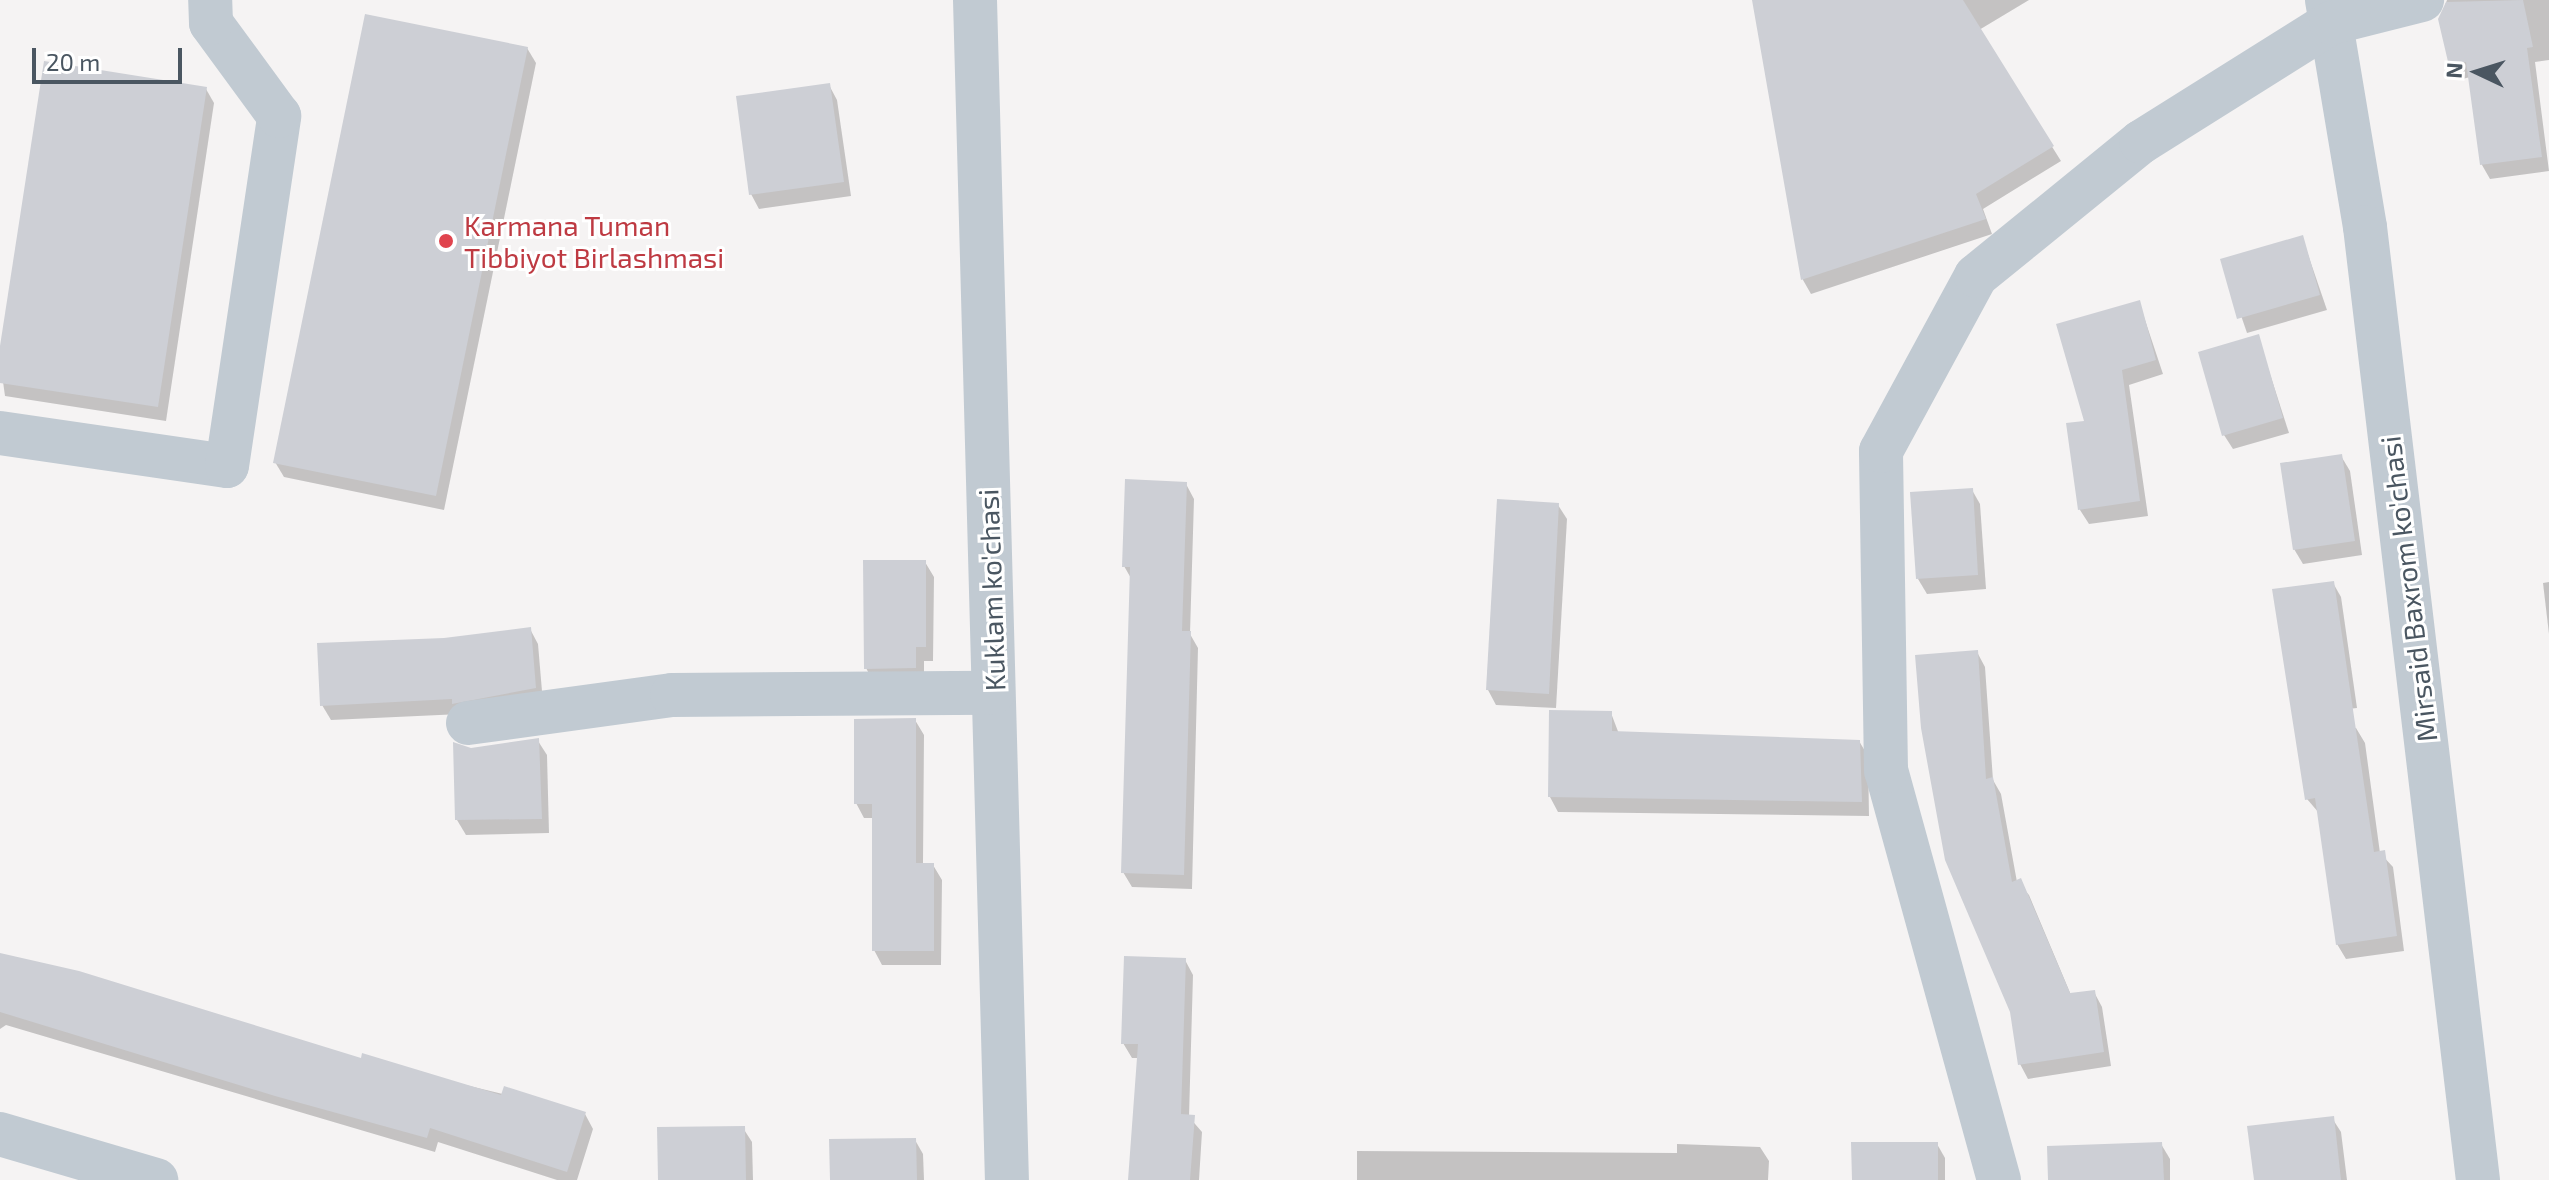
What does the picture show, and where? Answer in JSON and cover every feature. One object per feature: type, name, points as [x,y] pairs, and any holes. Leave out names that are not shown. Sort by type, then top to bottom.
[{"type":"street","points":[[0,433],[227,466],[279,116],[211,23],[210,0]]},
{"type":"street","name":"Kuklam ko'chasi","points":[[975,0],[1007,1180]]},
{"type":"street","points":[[1999,1180],[1886,771],[1881,451],[1976,276],[2141,142],[2329,11],[2422,0]]},
{"type":"street","name":"Mirsaid Baxrom ko'chasi","points":[[2329,11],[2365,227],[2478,1180]]},
{"type":"street","points":[[468,723],[672,695],[993,693]]},
{"type":"street","points":[[0,1134],[156,1180]]},
{"type":"building","points":[[1752,0],[1963,0],[2054,146],[1976,194],[1986,219],[1801,280]]},
{"type":"building","points":[[2523,0],[2533,47],[2527,48],[2542,157],[2480,165],[2466,62],[2449,66],[2438,19],[2446,2]]},
{"type":"building","points":[[365,14],[528,47],[436,496],[273,463]]},
{"type":"building","points":[[44,61],[207,87],[158,407],[0,383],[0,346]]},
{"type":"building","points":[[830,83],[844,182],[749,195],[736,96]]},
{"type":"building","points":[[2303,235],[2320,295],[2237,319],[2220,259]]},
{"type":"building","points":[[2140,300],[2156,360],[2122,370],[2140,501],[2078,510],[2066,423],[2084,421],[2056,324]]},
{"type":"building","points":[[2259,334],[2283,418],[2222,436],[2198,352]]},
{"type":"building","points":[[2342,454],[2355,541],[2293,550],[2280,463]]},
{"type":"building","points":[[1125,479],[1187,482],[1182,631],[1191,631],[1184,875],[1121,873],[1130,567],[1122,567]]},
{"type":"building","points":[[1973,488],[1978,575],[1916,579],[1910,492]]},
{"type":"building","points":[[1497,499],[1559,503],[1549,694],[1486,690]]},
{"type":"building","points":[[863,560],[926,560],[926,647],[916,647],[916,668],[864,669]]},
{"type":"building","points":[[2334,581],[2374,852],[2385,850],[2397,936],[2336,945],[2315,798],[2305,800],[2272,589]]},
{"type":"building","points":[[531,627],[536,688],[452,704],[452,699],[320,706],[317,643],[444,638]]},
{"type":"building","points":[[1978,650],[1986,779],[1993,777],[2012,882],[2021,878],[2070,993],[2095,990],[2104,1052],[2018,1065],[2010,1012],[1945,860],[1921,728],[1915,655]]},
{"type":"building","points":[[1549,710],[1612,711],[1612,731],[1860,740],[1862,802],[1548,797]]},
{"type":"building","points":[[916,718],[916,863],[934,863],[934,951],[872,951],[872,804],[854,804],[854,719]]},
{"type":"building","points":[[539,738],[542,819],[455,820],[453,742],[471,748]]},
{"type":"building","points":[[0,953],[79,971],[361,1058],[362,1053],[501,1095],[504,1086],[586,1112],[567,1172],[430,1128],[427,1138],[275,1096],[0,1012]]},
{"type":"building","points":[[1124,956],[1186,958],[1181,1114],[1195,1115],[1190,1180],[1128,1180],[1138,1044],[1121,1044]]},
{"type":"building","points":[[2334,1116],[2341,1180],[2254,1180],[2247,1126]]},
{"type":"building","points":[[745,1126],[746,1180],[658,1180],[657,1127]]},
{"type":"building","points":[[916,1138],[917,1180],[830,1180],[829,1139]]},
{"type":"building","points":[[1851,1142],[1938,1142],[1938,1180],[1852,1180]]},
{"type":"building","points":[[2162,1142],[2164,1180],[2048,1180],[2047,1146]]},
{"type":"place","name":"Karmana Tuman Tibbiyot Birlashmasi","points":[[446,241]]}]
